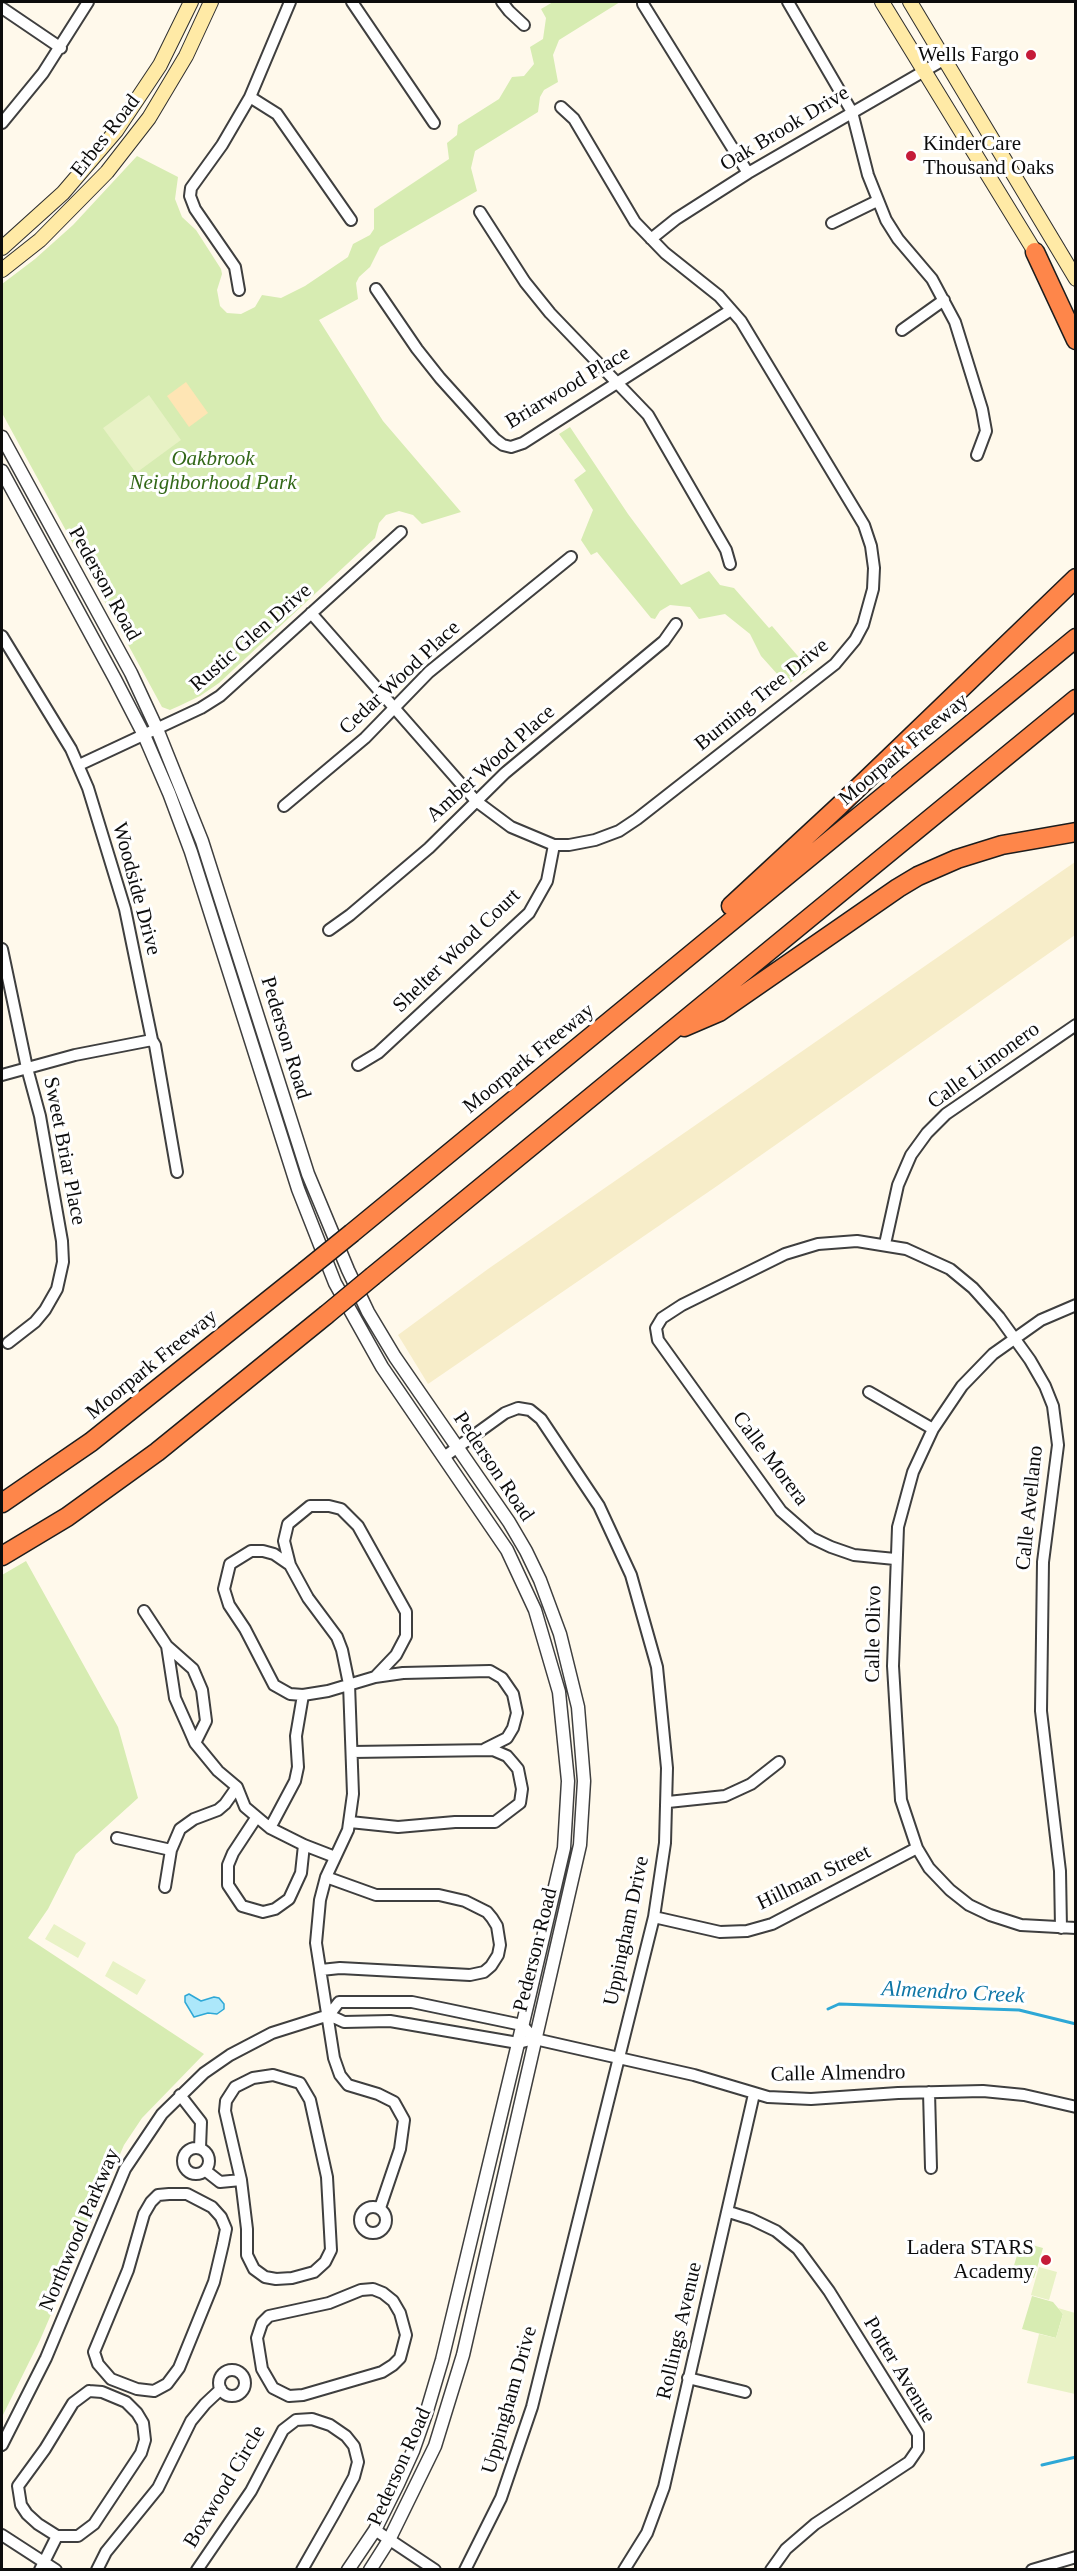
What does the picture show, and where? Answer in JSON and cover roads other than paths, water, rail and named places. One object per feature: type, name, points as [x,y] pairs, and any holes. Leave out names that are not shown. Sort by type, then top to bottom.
[{"type":"highway","points":[[1035,252],[1076,340]]},
{"type":"highway","points":[[583,1043],[838,807],[1076,578]]},
{"type":"highway","points":[[994,704],[1076,627]]},
{"type":"highway","name":"Moorpark Freeway","points":[[2,1503],[91,1443],[305,1271],[1076,638]]},
{"type":"highway","points":[[2,1556],[67,1517],[157,1452],[1076,699]]},
{"type":"highway","points":[[663,1036],[719,1011],[918,876],[957,859],[1002,845],[1076,832]]},
{"type":"main road","name":"Erbes Road","points":[[2,248],[63,193],[116,131],[160,65],[191,2]]},
{"type":"main road","name":"Erbes Road","points":[[2,270],[40,240],[108,172],[149,118],[186,56],[211,2]]},
{"type":"main road","points":[[882,2],[1076,318]]},
{"type":"main road","points":[[910,2],[1076,279]]},
{"type":"street","points":[[2,123],[15,110],[60,48],[88,2]]},
{"type":"street","points":[[239,290],[235,267],[195,209],[190,196],[195,180],[222,145],[250,97],[290,2]]},
{"type":"street","points":[[352,2],[434,123]]},
{"type":"street","points":[[502,2],[524,26]]},
{"type":"street","points":[[788,2],[852,112],[865,166],[877,201],[898,239],[932,279],[955,322],[986,431],[977,455]]},
{"type":"street","points":[[644,4],[748,173]]},
{"type":"street","points":[[2,8],[60,48]]},
{"type":"street","name":"Oak Brook Drive","points":[[651,239],[676,219],[748,173],[945,59]]},
{"type":"street","points":[[250,97],[270,108],[283,120],[351,220]]},
{"type":"street","name":"Burning Tree Drive","points":[[311,613],[476,801],[511,827],[554,845],[596,840],[619,831],[637,819],[835,664],[855,640],[868,612],[873,590],[874,568],[871,546],[864,525],[741,321],[719,296],[651,239],[635,222],[574,119],[561,107]]},
{"type":"street","points":[[832,223],[877,201]]},
{"type":"street","points":[[480,212],[525,282],[550,313],[648,415],[726,550],[730,564]]},
{"type":"street","name":"Briarwood Place","points":[[376,289],[440,378],[503,445],[511,447],[523,443],[732,310]]},
{"type":"street","points":[[902,330],[945,300]]},
{"type":"street","name":"Pederson Road","points":[[2,437],[131,673],[157,729],[202,841],[286,1107],[320,1206],[372,1320],[509,1522],[540,1580],[563,1644],[578,1707],[584,1781],[580,1845],[463,2355],[435,2446],[389,2540],[370,2570]]},
{"type":"street","name":"Pederson Road","points":[[2,471],[144,735],[191,852],[298,1189],[335,1283],[367,1342],[494,1530],[521,1578],[548,1646],[563,1717],[568,1782],[564,1848],[442,2360],[413,2451],[375,2530],[348,2570]]},
{"type":"street","name":"Rustic Glen Drive","points":[[79,765],[157,729],[220,696],[400,532]]},
{"type":"street","name":"Cedar Wood Place","points":[[284,806],[365,738],[429,672],[571,556]]},
{"type":"street","name":"Amber Wood Place","points":[[329,930],[429,848],[505,773],[664,641],[676,624]]},
{"type":"street","name":"Woodside Drive","points":[[2,636],[79,765],[125,909],[152,1040],[155,1045],[177,1172]]},
{"type":"street","name":"Shelter Wood Court","points":[[358,1065],[378,1053],[529,913],[541,896],[547,882],[554,845]]},
{"type":"street","name":"Sweet Briar Place","points":[[2,949],[27,1068],[40,1116],[62,1241],[63,1262],[57,1288],[45,1310],[35,1322],[8,1343]]},
{"type":"street","name":"Calle Limonero","points":[[885,1244],[898,1185],[911,1155],[927,1133],[946,1114],[1076,1025]]},
{"type":"street","points":[[2,1075],[75,1055],[152,1040]]},
{"type":"street","name":"Calle Avellano","points":[[656,1328],[666,1315],[681,1305],[785,1254],[818,1244],[839,1241],[885,1244],[928,1257],[950,1269],[973,1288],[1014,1338],[1046,1386],[1053,1406],[1058,1445],[1043,1562],[1041,1700],[1060,1871],[1061,1928]]},
{"type":"street","name":"Calle Olivo","points":[[1076,1305],[1041,1320],[1014,1338],[969,1377],[948,1404],[933,1429],[909,1488],[898,1527],[892,1666],[901,1800],[917,1848],[929,1868],[950,1890],[969,1905],[990,1915],[1021,1925],[1076,1928]]},
{"type":"street","name":"Calle Morera","points":[[656,1328],[658,1340],[781,1511],[812,1538],[854,1555],[895,1559]]},
{"type":"street","points":[[869,1392],[933,1429]]},
{"type":"street","name":"Uppingham Drive","points":[[444,1457],[505,1413],[518,1408],[530,1410],[541,1419],[599,1506],[631,1575],[657,1666],[666,1738],[668,1802],[665,1843],[654,1917],[532,2407],[501,2498],[465,2570]]},
{"type":"street","points":[[375,1677],[396,1655],[406,1636],[406,1612],[358,1526],[341,1509],[329,1506],[310,1506],[288,1524],[285,1533],[290,1565],[308,1598],[337,1637],[350,1684],[354,1794],[350,1822],[326,1877],[317,1919],[316,1943],[334,2058],[340,2075],[353,2087],[394,2102],[403,2115],[404,2132],[388,2190],[380,2208]]},
{"type":"street","points":[[290,1565],[274,1554],[251,1551],[230,1564],[224,1589],[229,1605],[245,1629],[274,1684],[290,1694],[303,1695],[375,1677],[403,1673],[490,1671],[502,1678],[513,1694],[518,1713],[507,1737],[485,1749]]},
{"type":"street","points":[[144,1611],[167,1646],[193,1669],[202,1690],[206,1721],[195,1743]]},
{"type":"street","points":[[167,1646],[175,1698],[195,1743],[218,1771],[237,1788],[245,1808],[270,1828],[335,1857]]},
{"type":"street","points":[[270,1828],[296,1780],[298,1767],[296,1736],[303,1695]]},
{"type":"street","points":[[350,1822],[398,1827],[455,1822],[483,1824],[495,1822],[520,1803],[522,1789],[518,1769],[513,1763],[498,1752],[485,1749],[352,1752]]},
{"type":"street","points":[[668,1802],[725,1796],[751,1784],[779,1762]]},
{"type":"street","points":[[165,1887],[171,1850],[180,1830],[194,1819],[218,1810],[237,1788]]},
{"type":"street","points":[[256,1818],[232,1853],[228,1864],[228,1885],[242,1906],[263,1911],[275,1909],[289,1899],[301,1873],[304,1845]]},
{"type":"street","points":[[117,1838],[171,1850]]},
{"type":"street","name":"Hillman Street","points":[[654,1917],[720,1932],[772,1924],[917,1848]]},
{"type":"street","points":[[321,1970],[340,1968],[470,1975],[484,1972],[491,1966],[498,1955],[500,1945],[497,1926],[492,1918],[487,1912],[465,1901],[439,1895],[376,1895],[326,1877]]},
{"type":"street","name":"Northwood Parkway","points":[[2,2445],[46,2358],[125,2169],[140,2143],[180,2096],[230,2055],[272,2033],[329,2015],[339,2002],[412,2002],[522,2025]]},
{"type":"street","name":"Northwood Parkway","points":[[329,2015],[344,2022],[390,2021],[518,2043],[535,2039]]},
{"type":"street","points":[[522,2025],[535,2039]]},
{"type":"street","name":"Calle Almendro","points":[[535,2039],[711,2080],[754,2094],[781,2098],[811,2099],[983,2091],[1024,2095],[1076,2107]]},
{"type":"street","points":[[262,2076],[280,2076],[300,2083],[310,2100],[327,2177],[331,2250],[325,2262],[314,2272],[292,2278],[276,2279],[265,2277],[254,2269],[247,2254],[247,2229],[241,2180],[225,2111],[229,2094],[243,2082],[262,2076]]},
{"type":"street","points":[[929,2092],[931,2168]]},
{"type":"street","name":"Rollings Avenue","points":[[624,2570],[656,2515],[729,2212],[754,2094]]},
{"type":"street","points":[[180,2096],[201,2122],[200,2148]]},
{"type":"street","points":[[200,2148],[209,2156],[209,2165],[200,2174],[192,2174],[184,2165],[184,2157],[189,2150],[200,2148]]},
{"type":"street","points":[[206,2170],[220,2182],[241,2180]]},
{"type":"street","points":[[187,2194],[192,2174]]},
{"type":"street","points":[[187,2194],[212,2207],[221,2217],[226,2229],[216,2273],[179,2368],[167,2384],[154,2391],[137,2389],[111,2379],[98,2364],[94,2352],[128,2270],[144,2214],[151,2202],[158,2195],[187,2194]]},
{"type":"street","name":"Potter Avenue","points":[[729,2212],[751,2218],[776,2231],[798,2249],[829,2291],[918,2434],[918,2450],[909,2462],[815,2524],[786,2549],[771,2570]]},
{"type":"street","points":[[373,2289],[393,2301],[400,2313],[406,2335],[405,2347],[400,2358],[382,2372],[341,2385],[289,2396],[273,2388],[262,2369],[257,2338],[262,2323],[269,2316],[329,2302],[361,2290],[373,2289]]},
{"type":"street","points":[[243,2378],[262,2369]]},
{"type":"street","points":[[234,2370],[243,2378],[244,2386],[240,2393],[232,2395],[221,2390],[219,2381],[226,2371],[234,2370]]},
{"type":"street","points":[[688,2378],[745,2392]]},
{"type":"street","points":[[97,2570],[106,2552],[158,2488],[191,2421],[221,2390]]},
{"type":"street","points":[[89,2391],[114,2396],[126,2402],[143,2423],[145,2440],[141,2454],[94,2524],[78,2536],[57,2536],[27,2514],[21,2505],[18,2486],[45,2449],[73,2403],[89,2391]]},
{"type":"street","name":"Boxwood Circle","points":[[197,2570],[251,2491],[283,2430],[296,2420],[312,2419],[330,2425],[346,2436],[354,2446],[358,2462],[345,2495],[302,2570]]},
{"type":"street","points":[[375,2530],[435,2570]]},
{"type":"street","points":[[2,2535],[42,2566],[56,2570]]},
{"type":"street","points":[[42,2566],[57,2536]]},
{"type":"street","points":[[1032,2570],[1076,2557]]},
{"type":"water","points":[[189,1994],[201,2001],[214,1997],[219,1998],[224,2004],[224,2009],[217,2014],[208,2013],[194,2017],[185,2002],[185,1996]]},
{"type":"waterway","name":"Almendro Creek","points":[[828,2009],[839,2004],[1019,2010],[1076,2024]]},
{"type":"waterway","points":[[1042,2465],[1076,2457]]},
{"type":"place","name":"Wells Fargo","points":[[1031,55]]},
{"type":"place","name":"KinderCare Thousand Oaks","points":[[911,156]]},
{"type":"place","name":"Ladera STARS Academy","points":[[1046,2260]]},
{"type":"park label","name":"Oakbrook Neighborhood Park","points":[[213,471]]}]
